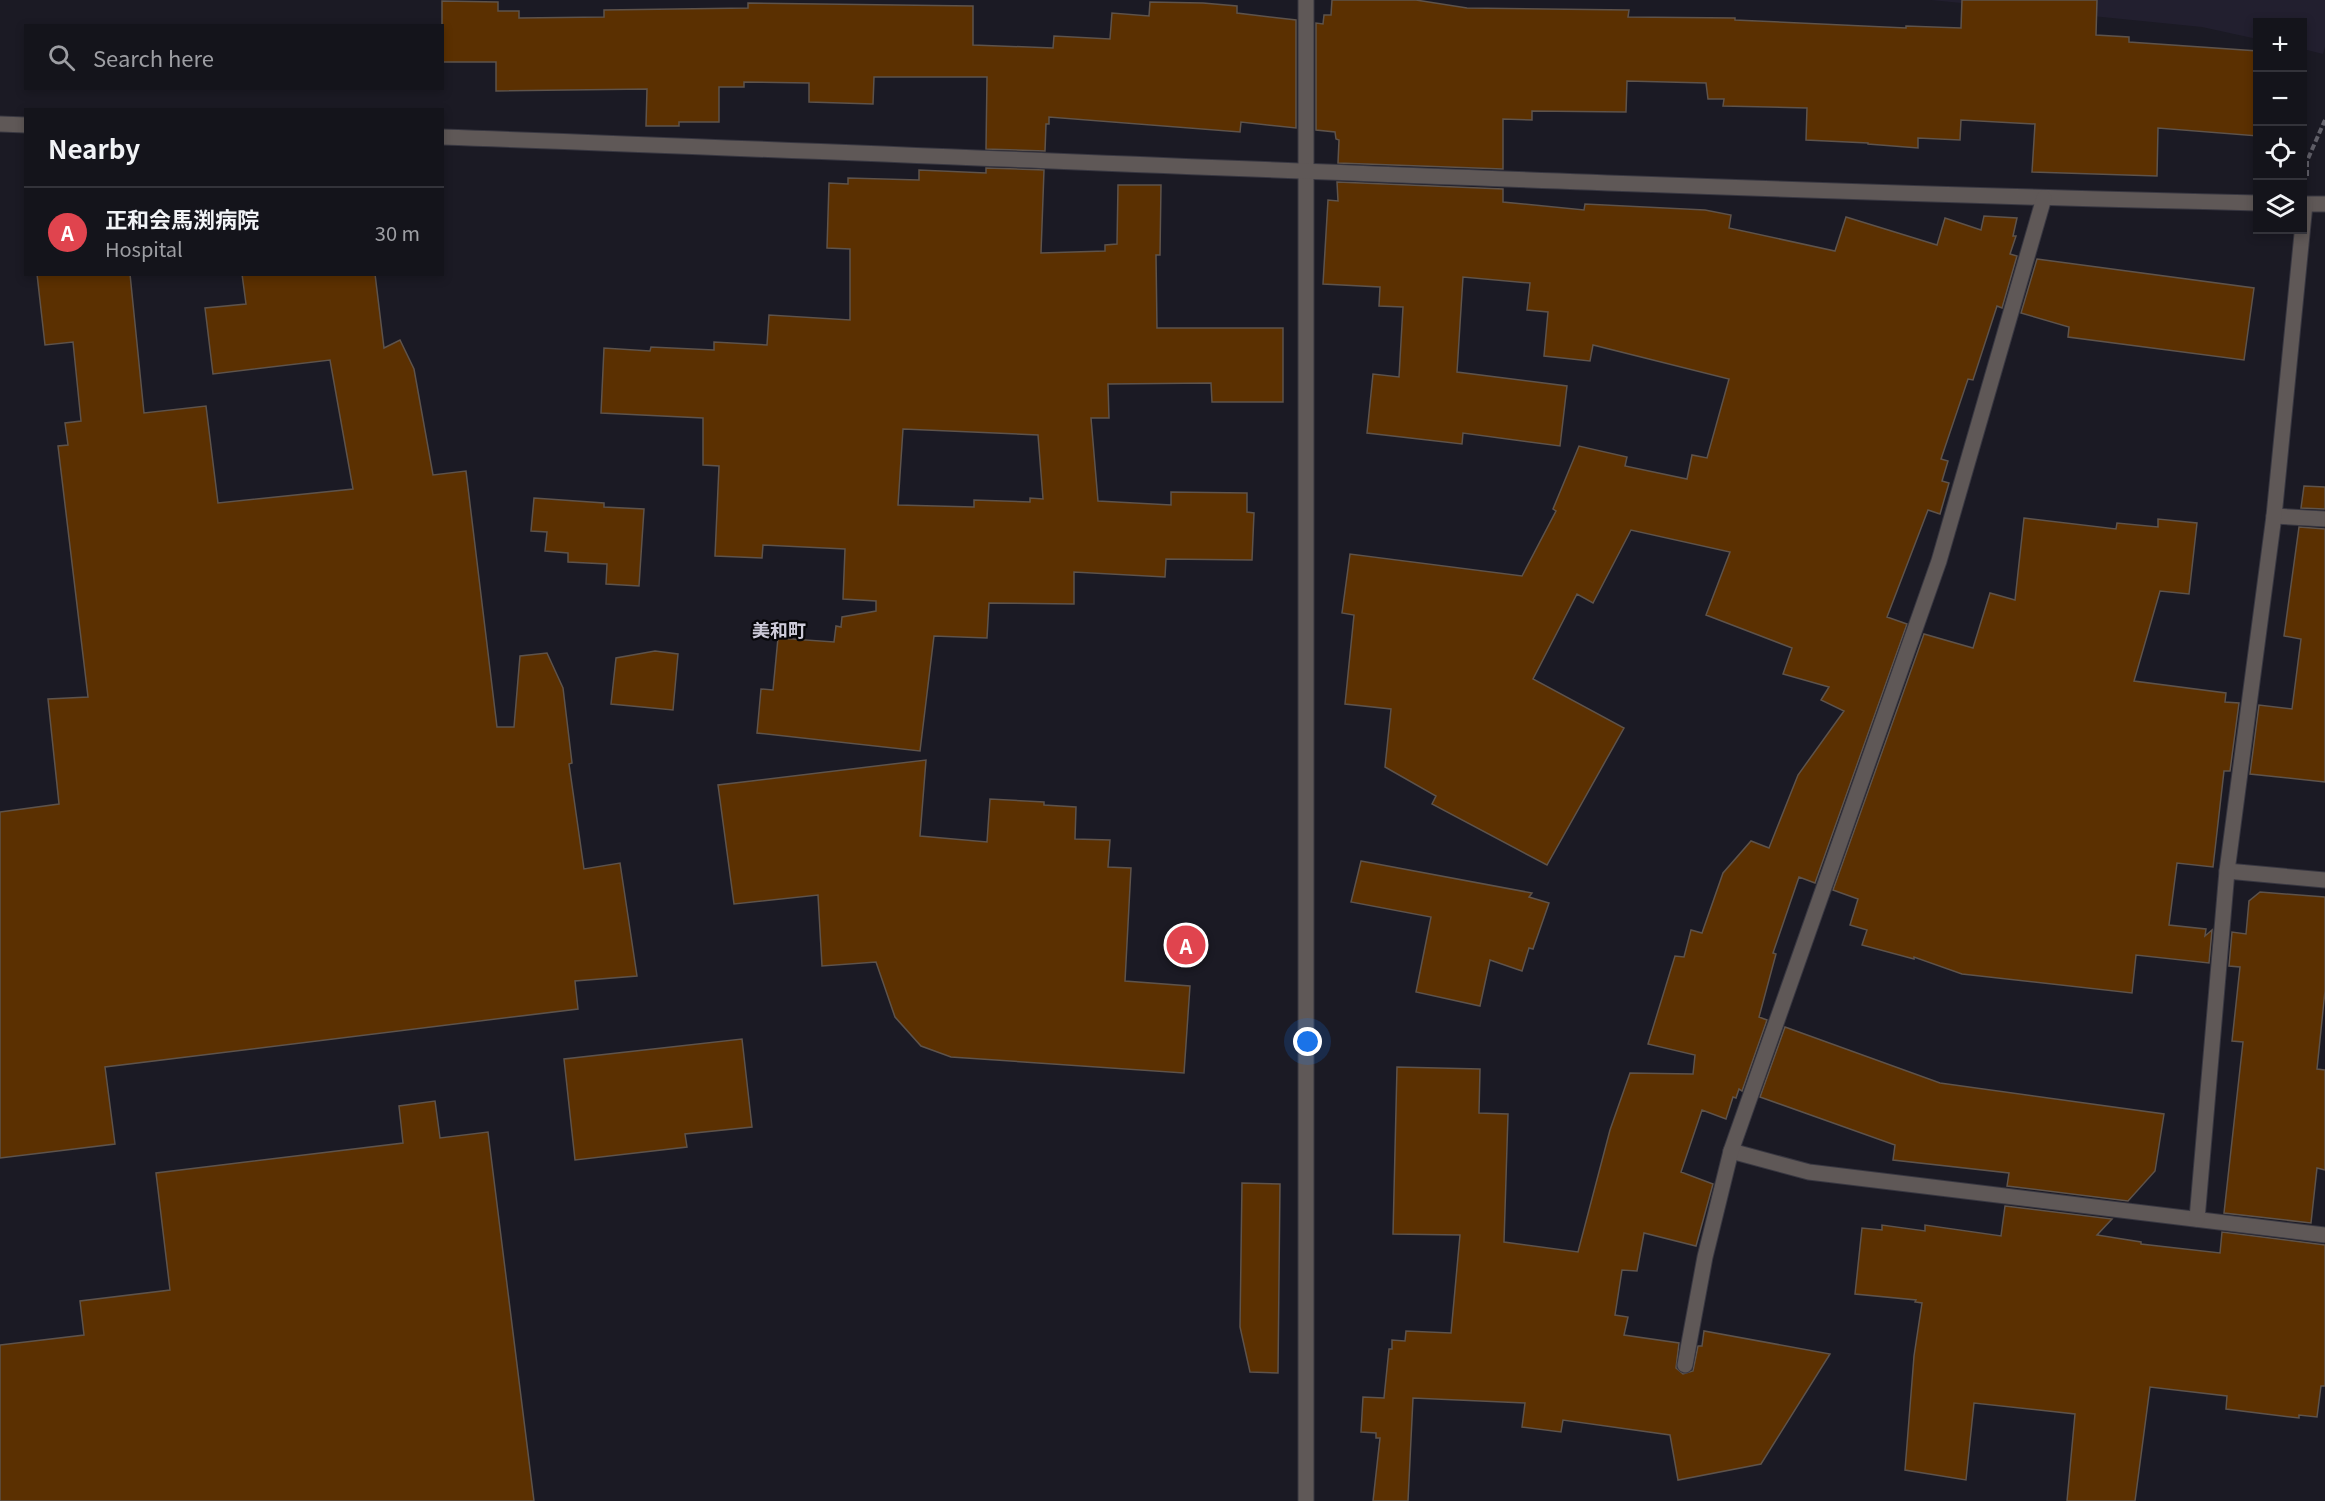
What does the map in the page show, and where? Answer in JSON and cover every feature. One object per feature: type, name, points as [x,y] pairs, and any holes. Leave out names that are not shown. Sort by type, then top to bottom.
[{"type":"street","points":[[1306,0],[1306,1501]]},
{"type":"street","points":[[0,124],[24,125]]},
{"type":"street","points":[[444,137],[1687,187],[2253,203]]},
{"type":"street","points":[[1685,1365],[1705,1257],[1731,1151],[1939,561],[2044,198]]},
{"type":"street","points":[[2307,204],[2325,204]]},
{"type":"street","points":[[2197,1219],[2227,871],[2274,516],[2301,234]]},
{"type":"street","points":[[2274,516],[2325,519]]},
{"type":"street","points":[[2227,871],[2325,880]]},
{"type":"street","points":[[1731,1151],[1809,1172],[2325,1234]]},
{"type":"path","points":[[2306,180],[2307,161],[2325,120]]},
{"type":"shaded area","points":[[1931,0],[2325,0],[2323,54],[2307,50],[2307,18],[2253,18],[2253,38],[2202,27]]},
{"type":"building","points":[[1332,0],[1416,0],[1467,8],[1629,10],[1628,17],[1735,18],[1735,20],[1906,28],[1906,26],[1961,28],[1962,0],[2097,0],[2096,35],[2129,37],[2129,42],[2253,51],[2253,136],[2158,128],[2157,176],[2032,172],[2035,124],[1961,120],[1960,140],[1918,138],[1918,148],[1806,140],[1807,108],[1723,106],[1724,99],[1708,99],[1706,83],[1627,81],[1626,112],[1532,111],[1532,120],[1503,119],[1503,169],[1338,163],[1339,140],[1336,139],[1335,132],[1316,130],[1316,23],[1323,24],[1324,15],[1331,15]]},
{"type":"building","points":[[442,1],[498,2],[498,11],[519,11],[519,18],[604,17],[604,10],[748,8],[748,3],[973,6],[973,45],[1053,48],[1054,36],[1110,39],[1112,13],[1149,16],[1150,2],[1237,6],[1237,13],[1296,20],[1296,128],[1241,122],[1240,132],[1049,117],[1049,124],[1046,124],[1045,151],[986,149],[987,77],[874,77],[873,104],[809,102],[809,83],[744,82],[744,87],[719,87],[719,122],[679,122],[679,126],[646,126],[647,89],[496,91],[496,62],[444,62],[444,24],[442,24]]},
{"type":"building","points":[[986,168],[1044,170],[1041,253],[1105,251],[1105,245],[1117,244],[1118,185],[1161,185],[1160,255],[1156,255],[1157,328],[1283,328],[1283,402],[1212,402],[1211,383],[1108,384],[1109,418],[1091,418],[1098,501],[1171,505],[1171,492],[1247,493],[1247,512],[1254,513],[1252,560],[1166,559],[1165,577],[1074,572],[1074,604],[989,603],[987,638],[934,636],[920,751],[757,733],[761,689],[773,690],[778,638],[834,642],[836,626],[841,627],[842,617],[876,611],[876,601],[843,599],[845,549],[763,545],[762,558],[715,556],[719,466],[703,465],[703,418],[601,413],[604,348],[650,351],[651,347],[714,350],[714,342],[767,345],[769,315],[850,320],[850,249],[827,248],[829,183],[848,184],[848,178],[919,180],[919,170],[986,173]],"holes":[[[903,429],[1038,435],[1043,499],[1030,498],[1030,502],[974,500],[974,507],[898,505]]]},
{"type":"building","points":[[1337,182],[1503,189],[1503,202],[1584,210],[1585,204],[1705,210],[1731,215],[1729,228],[1835,251],[1846,217],[1937,245],[1945,218],[1981,230],[1984,216],[2017,218],[2013,236],[2016,236],[2010,254],[2017,256],[2002,308],[1997,306],[1973,380],[1968,379],[1941,459],[1948,461],[1942,481],[1949,483],[1940,514],[1928,510],[1887,617],[1907,624],[1815,883],[1799,877],[1773,953],[1776,954],[1759,1017],[1767,1020],[1742,1091],[1739,1089],[1736,1098],[1733,1097],[1726,1119],[1702,1110],[1681,1172],[1713,1184],[1696,1246],[1644,1233],[1637,1271],[1622,1270],[1615,1315],[1628,1317],[1624,1335],[1679,1343],[1676,1368],[1683,1374],[1693,1371],[1698,1346],[1702,1346],[1704,1331],[1830,1354],[1761,1464],[1678,1480],[1670,1435],[1563,1420],[1561,1432],[1522,1427],[1525,1403],[1413,1398],[1408,1501],[1373,1501],[1380,1438],[1376,1438],[1376,1433],[1361,1432],[1363,1397],[1384,1398],[1392,1340],[1405,1341],[1406,1331],[1451,1333],[1460,1235],[1393,1234],[1397,1067],[1480,1069],[1479,1113],[1508,1114],[1504,1242],[1578,1252],[1610,1130],[1630,1073],[1693,1074],[1695,1055],[1648,1044],[1675,956],[1684,957],[1691,930],[1702,933],[1723,873],[1751,841],[1769,848],[1798,775],[1844,711],[1821,700],[1829,687],[1783,674],[1792,648],[1706,615],[1730,552],[1631,530],[1593,603],[1577,594],[1533,679],[1624,728],[1547,865],[1432,804],[1436,796],[1385,767],[1391,709],[1345,704],[1354,615],[1342,613],[1350,554],[1522,576],[1556,511],[1553,509],[1579,446],[1627,457],[1625,466],[1687,479],[1692,455],[1707,458],[1729,379],[1593,345],[1590,361],[1544,356],[1548,312],[1527,310],[1530,283],[1463,277],[1457,372],[1567,386],[1560,446],[1463,433],[1462,444],[1367,433],[1373,374],[1399,377],[1403,307],[1379,306],[1380,287],[1323,284],[1328,200],[1338,201]]},
{"type":"building","points":[[2037,259],[2254,288],[2244,360],[2068,337],[2069,327],[2021,313]]},
{"type":"building","points":[[37,276],[130,276],[144,413],[206,406],[218,503],[353,489],[330,360],[213,374],[205,308],[246,304],[242,276],[375,276],[384,348],[400,340],[414,369],[433,475],[466,471],[497,727],[514,727],[520,656],[547,653],[563,688],[572,763],[569,764],[584,869],[620,863],[637,976],[575,981],[578,1009],[105,1067],[115,1144],[0,1158],[0,812],[59,804],[48,699],[88,697],[58,446],[68,445],[65,423],[81,421],[73,342],[45,345]]},
{"type":"building","points":[[2304,486],[2325,487],[2325,509],[2301,508]]},
{"type":"building","points":[[534,498],[604,503],[604,507],[644,509],[639,586],[606,584],[607,564],[568,562],[568,553],[545,551],[547,532],[531,531]]},
{"type":"building","points":[[2024,518],[2116,529],[2117,523],[2158,527],[2158,519],[2197,523],[2189,594],[2160,591],[2134,681],[2226,693],[2225,702],[2239,703],[2230,771],[2224,771],[2213,867],[2177,863],[2169,925],[2206,929],[2205,936],[2212,930],[2209,963],[2136,955],[2132,993],[1962,974],[1914,957],[1914,959],[1862,945],[1867,930],[1850,925],[1858,899],[1833,890],[1924,634],[1973,648],[1990,593],[2015,600]]},
{"type":"building","points":[[2299,527],[2325,529],[2325,782],[2250,774],[2259,705],[2292,709],[2301,639],[2284,636]]},
{"type":"building","points":[[655,651],[678,654],[673,710],[611,704],[616,658]]},
{"type":"building","points":[[926,760],[920,836],[987,842],[990,799],[1044,802],[1044,805],[1076,807],[1075,839],[1110,840],[1108,867],[1131,868],[1125,981],[1190,986],[1184,1073],[951,1057],[921,1046],[895,1017],[876,962],[822,966],[818,895],[734,904],[718,785]]},
{"type":"building","points":[[1361,861],[1532,893],[1529,897],[1549,903],[1533,949],[1529,948],[1522,971],[1490,960],[1480,1006],[1416,992],[1431,917],[1351,902]]},
{"type":"building","points":[[2260,892],[2325,897],[2325,991],[2317,1069],[2325,1070],[2325,1170],[2317,1168],[2311,1223],[2224,1213],[2243,1042],[2232,1041],[2240,967],[2229,966],[2232,932],[2246,934],[2249,901]]},
{"type":"building","points":[[1785,1027],[1940,1083],[2164,1114],[2155,1171],[2128,1201],[2007,1186],[2009,1173],[1893,1160],[1895,1145],[1760,1097]]},
{"type":"building","points":[[742,1039],[752,1127],[685,1134],[687,1147],[575,1160],[564,1059]]},
{"type":"building","points":[[435,1101],[440,1138],[488,1132],[534,1501],[0,1501],[0,1345],[84,1335],[80,1301],[170,1290],[156,1173],[403,1143],[399,1106]]},
{"type":"building","points":[[1242,1183],[1280,1184],[1278,1373],[1250,1372],[1240,1327]]},
{"type":"building","points":[[2005,1206],[2112,1219],[2097,1235],[2141,1242],[2141,1244],[2220,1253],[2222,1232],[2325,1245],[2325,1386],[2321,1386],[2317,1417],[2299,1415],[2299,1418],[2226,1409],[2227,1396],[2150,1387],[2135,1501],[2067,1501],[2075,1414],[1974,1403],[1966,1480],[1905,1470],[1914,1356],[1922,1303],[1915,1302],[1916,1300],[1855,1294],[1862,1228],[1882,1230],[1882,1225],[1925,1231],[1925,1225],[2001,1236]]},
{"type":"place","name":"正和会馬渕病院","points":[[1186,945]]},
{"type":"district","name":"美和町","points":[[779,631]]}]
